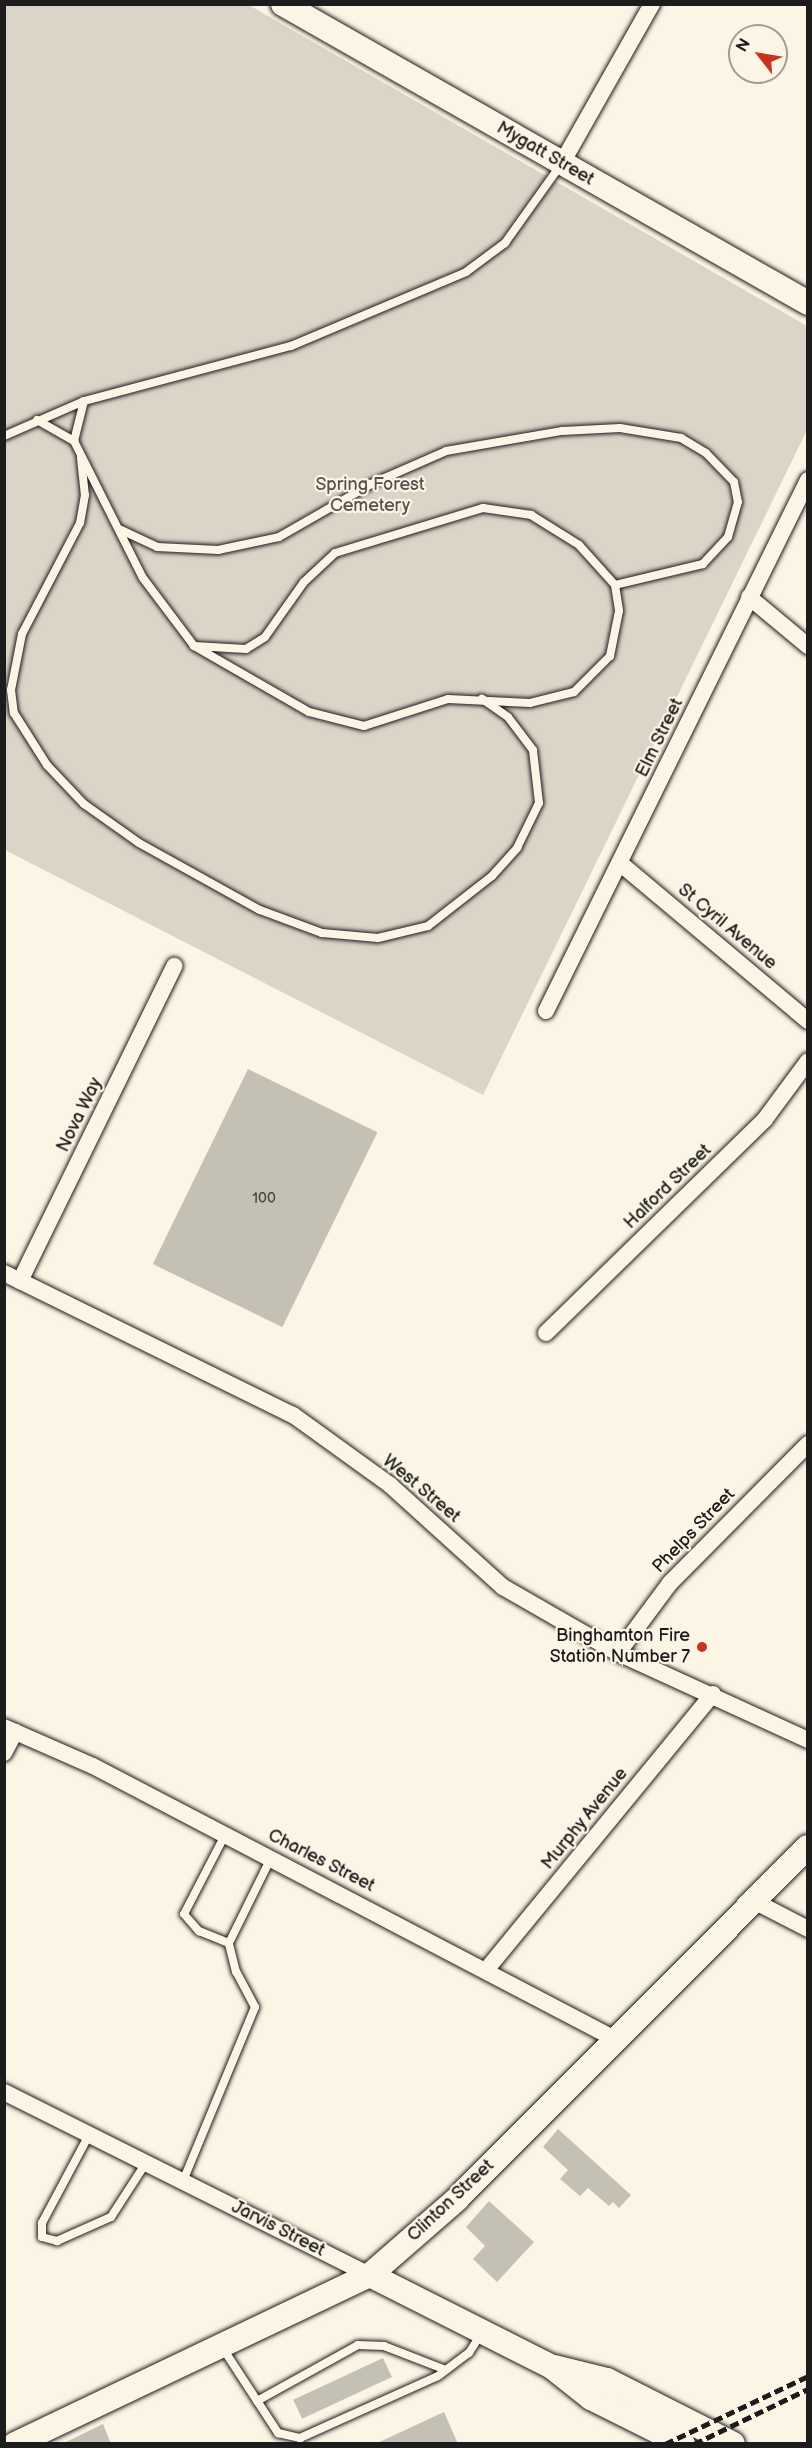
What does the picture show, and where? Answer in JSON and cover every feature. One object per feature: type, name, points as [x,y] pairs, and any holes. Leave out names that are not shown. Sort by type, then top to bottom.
[{"type":"street","name":"Mygatt Street","points":[[283,4],[807,303]]},
{"type":"street","points":[[562,163],[652,4]]},
{"type":"street","name":"Elm Street","points":[[546,1011],[621,864],[807,480]]},
{"type":"street","points":[[749,597],[807,646]]},
{"type":"street","name":"St Cyril Avenue","points":[[621,864],[807,1021]]},
{"type":"street","name":"Nova Way","points":[[12,1277],[174,966]]},
{"type":"street","name":"Halford Street","points":[[546,1333],[765,1119],[807,1061]]},
{"type":"street","name":"West Street","points":[[12,1277],[293,1415],[390,1485],[503,1587],[618,1653],[713,1694],[807,1740]]},
{"type":"street","name":"Phelps Street","points":[[618,1653],[670,1583],[807,1444]]},
{"type":"street","name":"Murphy Avenue","points":[[487,1969],[713,1694]]},
{"type":"street","points":[[4,1753],[10,1729]]},
{"type":"street","name":"Charles Street","points":[[10,1729],[225,1834],[487,1969],[615,2039]]},
{"type":"street","name":"Clinton Street","points":[[15,2444],[370,2275],[457,2199],[754,1901],[804,1856]]},
{"type":"street","points":[[754,1901],[807,1929]]},
{"type":"street","name":"Jarvis Street","points":[[4,2092],[552,2367],[591,2398],[683,2444]]},
{"type":"street","name":"Jarvis Street","points":[[552,2367],[607,2380],[733,2444]]},
{"type":"lane","points":[[4,436],[84,401],[291,346],[466,272],[505,243],[562,163]]},
{"type":"lane","points":[[74,441],[84,401]]},
{"type":"lane","points":[[37,420],[74,441],[121,530],[142,578],[194,646],[284,699],[346,724],[377,724],[448,699],[553,700],[594,678],[618,634],[615,585],[579,544],[548,522],[512,509],[483,508],[335,553],[304,582],[265,637],[246,649],[194,646]]},
{"type":"lane","points":[[121,530],[157,547],[218,550],[279,537],[371,484],[446,451],[562,431],[620,428],[681,438],[706,453],[734,482],[738,502],[728,537],[703,564],[615,585]]},
{"type":"lane","points":[[80,452],[85,495],[80,523],[22,634],[11,690],[14,713],[47,765],[84,804],[139,843],[260,910],[322,933],[378,938],[428,926],[492,876],[517,848],[539,803],[532,750],[508,717],[481,699]]},
{"type":"lane","points":[[225,1834],[184,1914],[199,1931],[229,1943]]},
{"type":"lane","points":[[183,2181],[255,2007],[236,1972],[229,1943],[271,1858]]},
{"type":"lane","points":[[89,2135],[42,2223],[42,2237],[57,2241],[111,2217],[146,2163]]},
{"type":"lane","points":[[222,2346],[278,2433],[300,2438],[446,2370],[469,2353],[482,2331]]},
{"type":"lane","points":[[257,2401],[358,2345],[384,2346],[446,2370]]},
{"type":"green space","name":"Spring Forest Cemetery","points":[[4,5],[249,5],[807,326],[807,430],[483,1095],[5,850]]},
{"type":"building","points":[[248,1069],[377,1132],[282,1327],[153,1264]]},
{"type":"building","points":[[558,2129],[631,2195],[619,2208],[613,2202],[609,2206],[588,2188],[580,2196],[560,2179],[568,2170],[543,2147]]},
{"type":"building","points":[[489,2201],[534,2242],[497,2282],[473,2259],[485,2246],[466,2227]]},
{"type":"building","points":[[383,2358],[392,2377],[302,2419],[293,2400]]},
{"type":"building","points":[[444,2412],[458,2444],[375,2444]]},
{"type":"building","points":[[103,2424],[111,2444],[62,2444]]},
{"type":"railway","points":[[665,2444],[808,2376]]},
{"type":"railway","points":[[694,2444],[808,2389]]},
{"type":"place","name":"Binghamton Fire Station Number 7","points":[[702,1647]]}]
